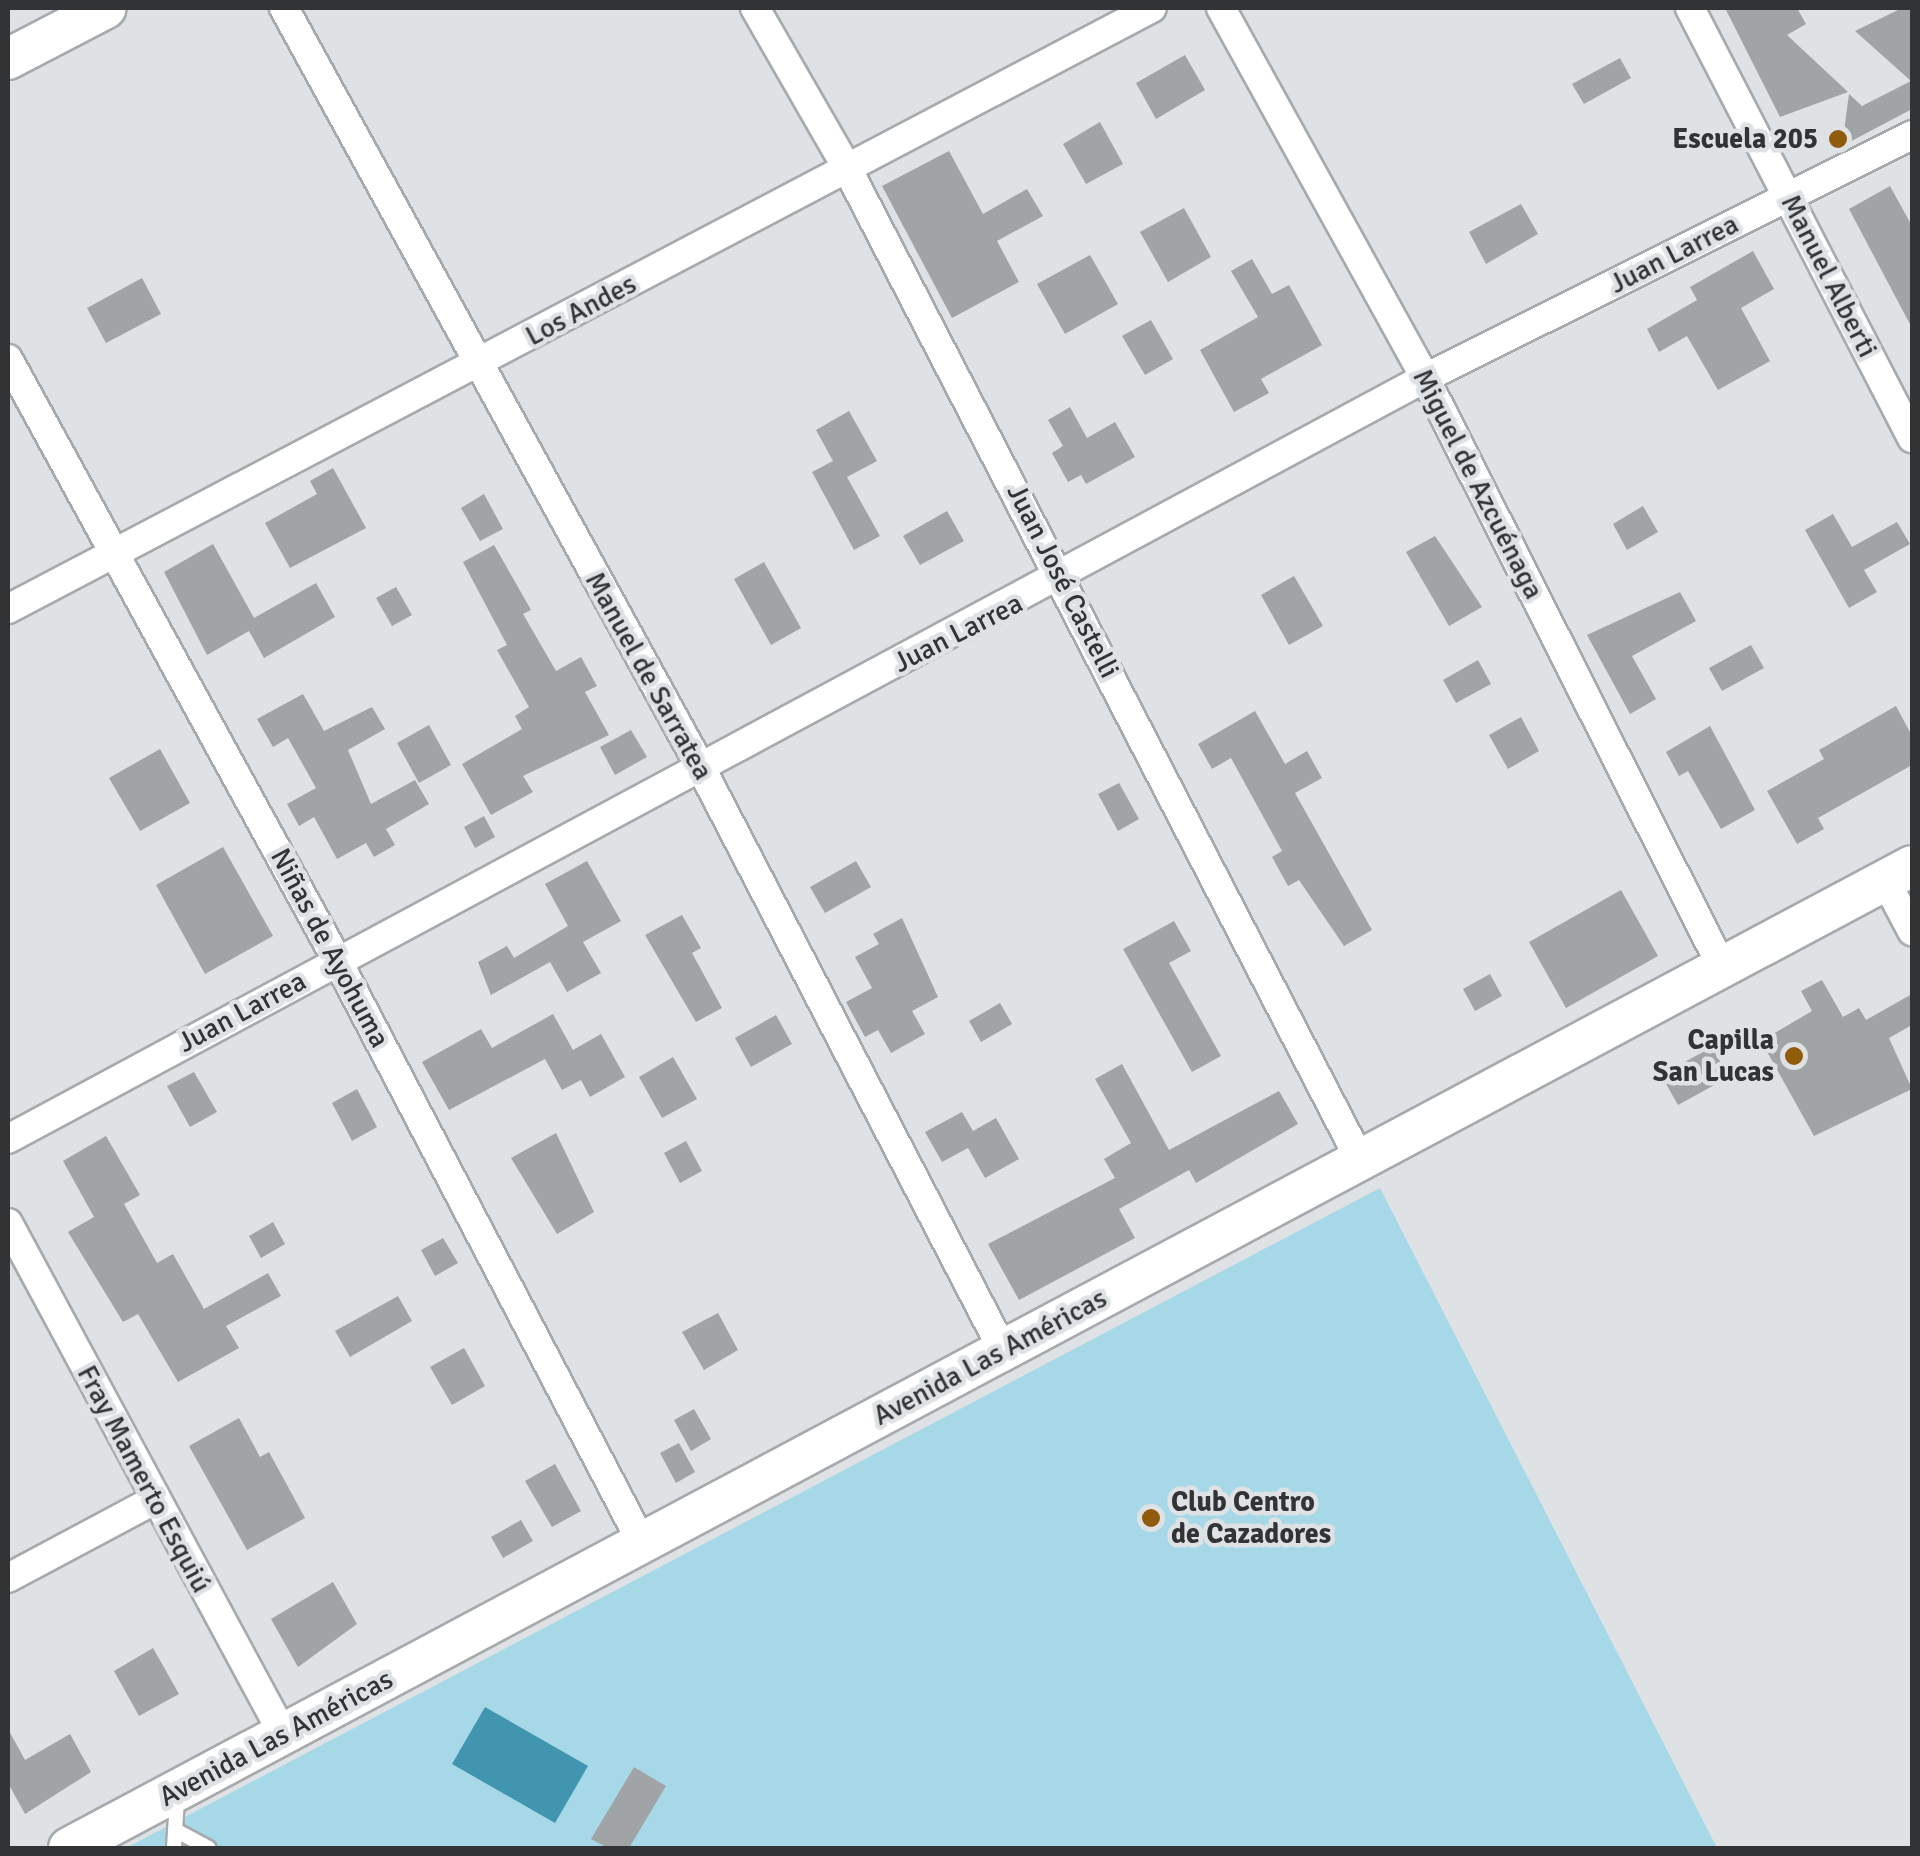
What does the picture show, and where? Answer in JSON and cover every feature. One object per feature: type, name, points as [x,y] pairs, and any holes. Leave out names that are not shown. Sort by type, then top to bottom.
[{"type":"main road","points":[[8,60],[106,8]]},
{"type":"main road","name":"Avenida Las Américas","points":[[68,1848],[176,1810],[283,1734],[1899,873]]},
{"type":"street","name":"Manuel de Sarratea","points":[[284,8],[700,766],[1003,1350]]},
{"type":"street","name":"Juan José Castelli","points":[[755,8],[848,170],[1360,1160]]},
{"type":"street","name":"Los Andes","points":[[8,610],[1152,8]]},
{"type":"street","name":"Miguel de Azcuénaga","points":[[1221,8],[1426,378],[1722,967]]},
{"type":"street","name":"Manuel Alberti","points":[[1690,8],[1912,438]]},
{"type":"street","name":"Juan Larrea","points":[[8,1139],[700,766],[1062,579],[1426,378],[1912,135]]},
{"type":"street","name":"Niñas de Ayohuma","points":[[8,359],[117,551],[337,960],[642,1543]]},
{"type":"street","points":[[1899,873],[1912,931]]},
{"type":"street","name":"Fray Mamerto Esquiú","points":[[8,1223],[283,1734]]},
{"type":"street","points":[[8,1578],[154,1500]]},
{"type":"lane","points":[[174,1848],[176,1810]]},
{"type":"lane","points":[[176,1810],[210,1848]]},
{"type":"shaded area","name":"Club Centro de Cazadores","points":[[1380,1188],[1717,1848],[126,1848]]},
{"type":"shaded area","points":[[485,1707],[588,1766],[555,1823],[452,1764]]},
{"type":"building","points":[[1725,8],[1797,8],[1806,24],[1787,35],[1848,92],[1780,117]]},
{"type":"building","points":[[1902,8],[1912,8],[1912,109],[1842,146],[1849,94],[1862,106],[1911,81],[1855,31]]},
{"type":"building","points":[[1185,55],[1205,90],[1156,119],[1136,83]]},
{"type":"building","points":[[1620,58],[1631,78],[1584,104],[1572,84]]},
{"type":"building","points":[[1100,122],[1123,164],[1086,184],[1063,144]]},
{"type":"building","points":[[949,151],[983,214],[1027,189],[1043,216],[997,241],[1019,282],[952,318],[882,186]]},
{"type":"building","points":[[1890,186],[1912,226],[1912,328],[1849,209]]},
{"type":"building","points":[[1521,204],[1538,234],[1486,264],[1469,232]]},
{"type":"building","points":[[1184,208],[1211,257],[1168,282],[1140,232]]},
{"type":"building","points":[[1753,251],[1774,289],[1741,308],[1770,361],[1718,390],[1687,336],[1659,352],[1647,329],[1697,300],[1690,287]]},
{"type":"building","points":[[1090,255],[1118,304],[1065,334],[1037,284]]},
{"type":"building","points":[[1252,259],[1272,294],[1289,285],[1322,345],[1261,379],[1269,393],[1234,412],[1200,350],[1258,317],[1231,271]]},
{"type":"building","points":[[142,278],[161,314],[106,343],[87,308]]},
{"type":"building","points":[[1151,320],[1173,359],[1145,375],[1122,336]]},
{"type":"building","points":[[1070,407],[1087,438],[1115,422],[1135,457],[1086,484],[1081,475],[1068,482],[1052,453],[1063,446],[1048,420]]},
{"type":"building","points":[[849,411],[877,461],[847,477],[880,536],[854,550],[812,472],[833,461],[816,430]]},
{"type":"building","points":[[333,468],[366,528],[290,568],[265,523],[317,494],[310,481]]},
{"type":"building","points":[[484,494],[503,529],[480,541],[461,508]]},
{"type":"building","points":[[1643,506],[1658,532],[1627,550],[1613,524]]},
{"type":"building","points":[[947,511],[964,541],[920,565],[903,536]]},
{"type":"building","points":[[1833,514],[1852,547],[1897,522],[1910,544],[1864,570],[1877,592],[1849,608],[1805,530]]},
{"type":"building","points":[[1435,536],[1482,607],[1449,626],[1406,552]]},
{"type":"building","points":[[213,544],[254,618],[316,583],[335,617],[264,658],[249,631],[207,655],[164,572]]},
{"type":"building","points":[[494,545],[531,610],[523,614],[556,671],[581,657],[597,686],[585,692],[609,735],[523,776],[533,792],[491,815],[462,764],[522,729],[515,716],[529,707],[497,650],[507,645],[463,562]]},
{"type":"building","points":[[764,562],[801,628],[771,645],[734,579]]},
{"type":"building","points":[[1294,576],[1323,626],[1289,645],[1261,595]]},
{"type":"building","points":[[396,587],[412,615],[392,626],[376,598]]},
{"type":"building","points":[[1680,592],[1696,621],[1632,656],[1656,699],[1630,714],[1587,635]]},
{"type":"building","points":[[1751,645],[1764,668],[1722,691],[1709,668]]},
{"type":"building","points":[[1478,660],[1491,684],[1456,703],[1443,680]]},
{"type":"building","points":[[303,694],[324,731],[372,707],[385,729],[348,750],[371,804],[415,780],[429,804],[386,829],[395,845],[374,857],[366,843],[337,859],[314,817],[299,826],[287,804],[316,788],[288,738],[273,747],[257,719]]},
{"type":"building","points":[[1896,706],[1912,736],[1912,765],[1818,818],[1824,829],[1797,844],[1767,791],[1824,759],[1819,750]]},
{"type":"building","points":[[1255,711],[1285,764],[1307,751],[1322,778],[1295,793],[1372,930],[1344,946],[1299,880],[1288,886],[1272,857],[1282,851],[1231,758],[1212,769],[1198,744]]},
{"type":"building","points":[[1521,717],[1539,751],[1508,769],[1489,735]]},
{"type":"building","points":[[429,725],[451,765],[419,783],[397,743]]},
{"type":"building","points":[[1710,726],[1755,810],[1721,829],[1688,771],[1679,776],[1666,752]]},
{"type":"building","points":[[631,730],[647,757],[615,775],[600,747]]},
{"type":"building","points":[[160,749],[190,803],[140,831],[109,778]]},
{"type":"building","points":[[1119,783],[1139,819],[1118,831],[1098,794]]},
{"type":"building","points":[[484,816],[495,837],[475,848],[464,827]]},
{"type":"building","points":[[223,847],[273,936],[205,974],[156,885]]},
{"type":"building","points":[[587,861],[621,921],[583,942],[601,973],[567,992],[550,962],[491,995],[478,962],[507,946],[514,958],[568,926],[545,884]]},
{"type":"building","points":[[856,861],[871,887],[825,913],[810,887]]},
{"type":"building","points":[[1621,890],[1658,956],[1566,1008],[1529,942]]},
{"type":"building","points":[[682,915],[701,948],[692,953],[722,1008],[696,1022],[645,935]]},
{"type":"building","points":[[902,918],[938,997],[912,1011],[925,1034],[891,1053],[878,1030],[865,1037],[846,1002],[872,988],[855,957],[879,944],[873,934]]},
{"type":"building","points":[[1174,921],[1191,951],[1169,963],[1221,1056],[1192,1072],[1123,949]]},
{"type":"building","points":[[1490,974],[1502,996],[1475,1011],[1463,989]]},
{"type":"building","points":[[1822,980],[1843,1017],[1859,1008],[1866,1020],[1912,994],[1912,1025],[1889,1038],[1912,1089],[1814,1136],[1761,1041],[1812,1011],[1801,991]]},
{"type":"building","points":[[1000,1003],[1012,1024],[981,1042],[969,1021]]},
{"type":"building","points":[[553,1014],[573,1050],[601,1034],[625,1077],[590,1097],[581,1080],[562,1090],[545,1059],[449,1110],[422,1062],[481,1029],[492,1048]]},
{"type":"building","points":[[776,1015],[792,1044],[751,1067],[735,1038]]},
{"type":"building","points":[[1712,1047],[1729,1077],[1678,1105],[1661,1075]]},
{"type":"building","points":[[673,1057],[697,1099],[662,1118],[639,1077]]},
{"type":"building","points":[[1122,1064],[1169,1150],[1279,1091],[1298,1124],[1196,1183],[1189,1170],[1119,1209],[1135,1238],[1019,1300],[988,1244],[1115,1178],[1104,1159],[1131,1143],[1095,1079]]},
{"type":"building","points":[[194,1072],[217,1112],[190,1127],[167,1086]]},
{"type":"building","points":[[357,1089],[377,1127],[352,1141],[332,1103]]},
{"type":"building","points":[[962,1112],[973,1131],[996,1118],[1019,1159],[985,1178],[968,1148],[942,1162],[925,1132]]},
{"type":"building","points":[[556,1133],[594,1212],[557,1234],[511,1158]]},
{"type":"building","points":[[106,1136],[140,1195],[124,1204],[157,1263],[173,1254],[204,1309],[268,1273],[281,1296],[226,1326],[239,1348],[178,1382],[138,1314],[123,1322],[68,1232],[94,1217],[63,1161]]},
{"type":"building","points":[[686,1141],[702,1171],[680,1183],[664,1153]]},
{"type":"building","points":[[273,1222],[285,1244],[261,1258],[249,1236]]},
{"type":"building","points":[[443,1238],[458,1263],[435,1276],[421,1250]]},
{"type":"building","points":[[398,1296],[412,1321],[350,1357],[335,1331]]},
{"type":"building","points":[[718,1313],[738,1350],[704,1370],[682,1332]]},
{"type":"building","points":[[464,1348],[485,1386],[452,1405],[430,1367]]},
{"type":"building","points":[[694,1409],[711,1439],[691,1451],[674,1420]]},
{"type":"building","points":[[239,1418],[260,1457],[269,1452],[305,1518],[247,1550],[189,1446]]},
{"type":"building","points":[[679,1443],[695,1472],[676,1483],[660,1453]]},
{"type":"building","points":[[555,1464],[581,1511],[552,1527],[525,1481]]},
{"type":"building","points":[[521,1520],[533,1541],[503,1558],[491,1537]]},
{"type":"building","points":[[333,1582],[357,1624],[298,1667],[271,1619]]},
{"type":"building","points":[[153,1648],[179,1694],[139,1716],[114,1671]]},
{"type":"building","points":[[8,1729],[25,1760],[70,1734],[91,1772],[25,1814],[8,1783]]},
{"type":"building","points":[[634,1767],[666,1786],[629,1848],[608,1848],[591,1839]]},
{"type":"place","name":"Escuela 205","points":[[1838,139]]},
{"type":"place","name":"Capilla San Lucas","points":[[1794,1056]]},
{"type":"place","name":"Club Centro de Cazadores","points":[[1151,1518]]}]
